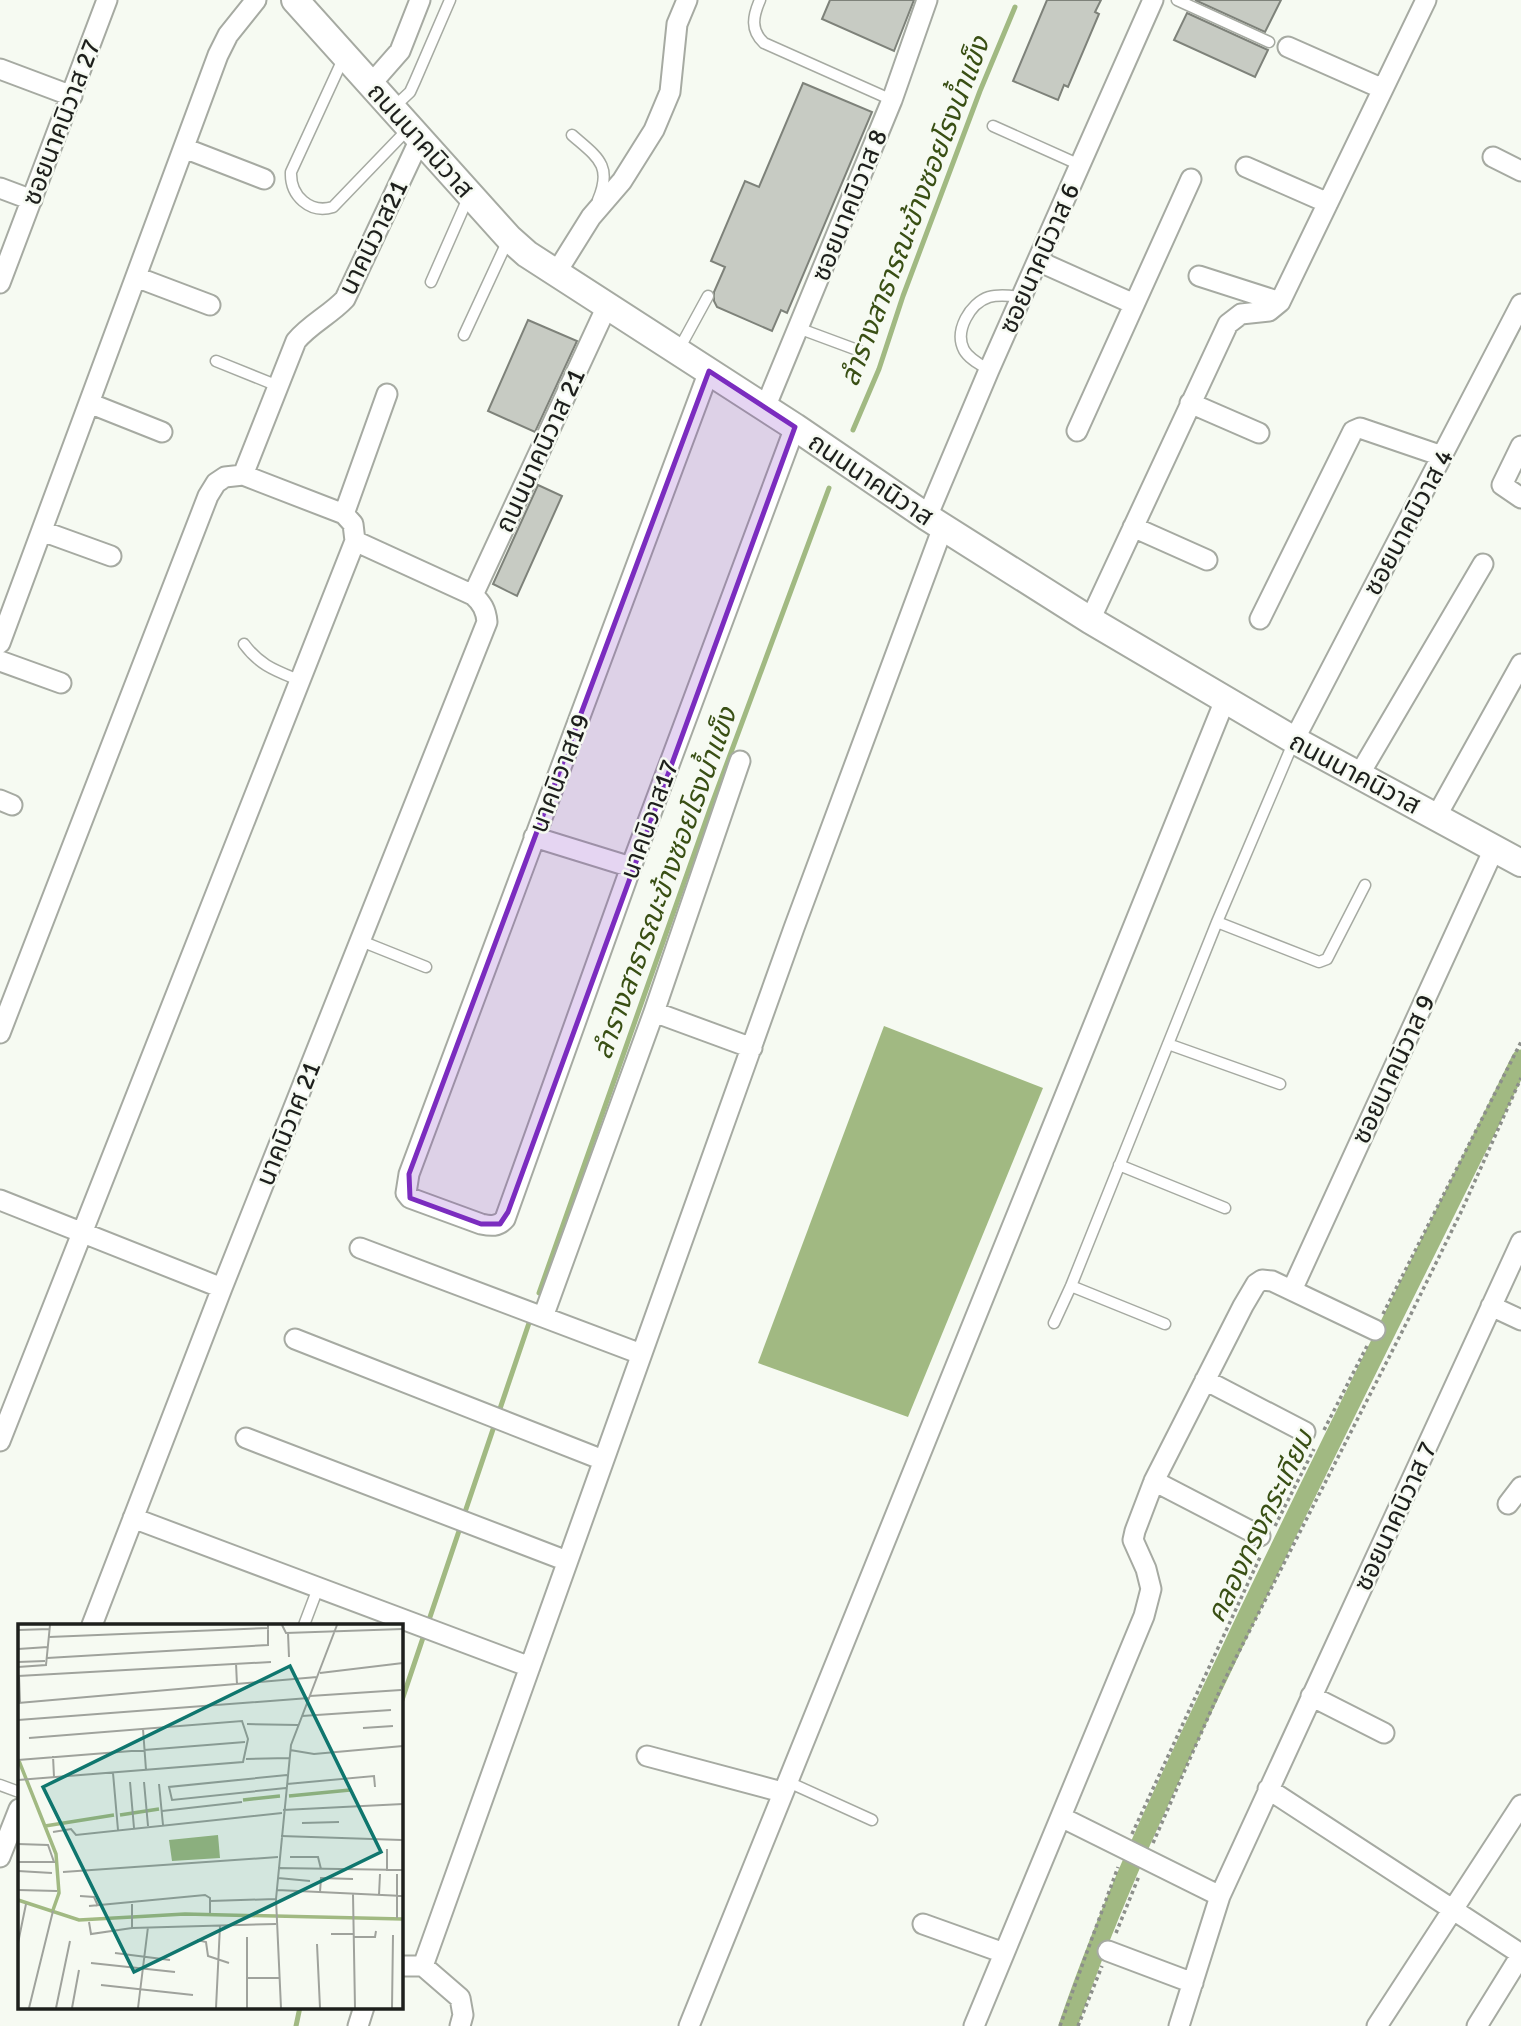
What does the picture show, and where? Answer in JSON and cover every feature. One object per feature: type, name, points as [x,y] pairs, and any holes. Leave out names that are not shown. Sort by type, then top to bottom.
[{"type":"main road","name":"ถนนนาคนิวาส","points":[[295,0],[509,238],[556,273],[795,427],[935,522],[1090,620],[1294,740],[1521,863]]},
{"type":"street","name":"ซอยนาคนิวาส 27","points":[[0,283],[107,0]]},
{"type":"street","points":[[0,643],[218,55],[228,35],[256,0]]},
{"type":"street","points":[[370,84],[400,51],[420,0]]},
{"type":"street","points":[[556,273],[591,217],[622,181],[654,130],[670,92],[677,24],[687,0]]},
{"type":"street","name":"ซอยนาคนิวาส 8","points":[[765,408],[892,100],[928,0]]},
{"type":"street","name":"ซอยนาคนิวาส 6","points":[[423,1966],[752,1048],[989,370],[1153,0]]},
{"type":"street","points":[[1090,620],[1228,324],[1241,314],[1269,311],[1280,302],[1426,0]]},
{"type":"street","points":[[1279,45],[1383,89]]},
{"type":"street","points":[[0,69],[72,96]]},
{"type":"street","name":"นาคนิวาส21","points":[[243,475],[296,341],[306,329],[336,309],[351,289],[407,125]]},
{"type":"street","points":[[184,148],[264,179]]},
{"type":"street","points":[[1493,157],[1521,171]]},
{"type":"street","points":[[1246,167],[1328,203]]},
{"type":"street","points":[[1077,431],[1191,179]]},
{"type":"street","points":[[0,188],[32,200]]},
{"type":"street","points":[[1038,261],[1134,304]]},
{"type":"street","points":[[136,276],[210,305]]},
{"type":"street","points":[[1199,276],[1280,302]]},
{"type":"street","name":"ซอยนาคนิวาส 4","points":[[1294,740],[1521,304]]},
{"type":"street","name":"ถนนนาคนิวาส 21","points":[[473,595],[607,306]]},
{"type":"street","name":"นาคนิวาส19","points":[[508,1212],[500,1224],[481,1224],[410,1198],[406,1193],[408,1174],[709,371]]},
{"type":"street","points":[[344,514],[387,394]]},
{"type":"street","points":[[89,403],[162,432]]},
{"type":"street","points":[[1190,403],[1259,433]]},
{"type":"street","name":"นาคนิวาส17","points":[[508,1212],[631,867],[795,427]]},
{"type":"street","points":[[1260,619],[1353,431],[1360,428],[1442,456]]},
{"type":"street","points":[[1521,446],[1502,485],[1521,498]]},
{"type":"street","points":[[0,1033],[208,496],[216,483],[225,477],[243,475],[344,514],[353,524],[355,541],[0,1441]]},
{"type":"street","points":[[1133,527],[1207,561]]},
{"type":"street","points":[[42,531],[111,556]]},
{"type":"street","points":[[355,541],[473,595]]},
{"type":"street","points":[[1359,775],[1483,564]]},
{"type":"street","name":"นาคนิวาศ 21","points":[[92,1624],[222,1288],[487,622],[481,602],[473,595]]},
{"type":"street","points":[[0,661],[61,683]]},
{"type":"street","points":[[1436,817],[1521,664]]},
{"type":"street","points":[[689,2026],[1225,700]]},
{"type":"street","points":[[543,1317],[654,1012],[740,761]]},
{"type":"street","points":[[534,838],[631,867]]},
{"type":"street","name":"ซอยนาคนิวาส 9","points":[[1292,1290],[1494,849]]},
{"type":"street","points":[[654,1012],[752,1048]]},
{"type":"street","points":[[0,1200],[222,1288]]},
{"type":"street","name":"ซอยนาคนิวาส 7","points":[[1179,2026],[1220,1896],[1521,1242]]},
{"type":"street","points":[[360,1248],[641,1354]]},
{"type":"street","points":[[974,2026],[1144,1616],[1151,1589],[1146,1569],[1133,1540],[1154,1481],[1256,1284],[1262,1280],[1272,1281],[1375,1330]]},
{"type":"street","points":[[1492,1306],[1521,1320]]},
{"type":"street","points":[[295,1339],[603,1460]]},
{"type":"street","points":[[1205,1380],[1314,1437]]},
{"type":"street","points":[[246,1438],[567,1561]]},
{"type":"street","points":[[1154,1481],[1265,1539]]},
{"type":"street","points":[[1508,1504],[1521,1487]]},
{"type":"street","points":[[133,1518],[530,1667]]},
{"type":"street","points":[[1311,1696],[1384,1732]]},
{"type":"street","points":[[647,1756],[784,1786]]},
{"type":"street","points":[[1268,1789],[1521,1954],[1477,2026]]},
{"type":"street","points":[[1377,2026],[1521,1805]]},
{"type":"street","points":[[0,1857],[18,1812]]},
{"type":"street","points":[[1061,1817],[1220,1896]]},
{"type":"street","points":[[923,1924],[1004,1952]]},
{"type":"street","points":[[1108,1951],[1193,1983]]},
{"type":"street","points":[[402,1966],[423,1966],[460,1998],[463,2015],[460,2026]]},
{"type":"street","points":[[358,2026],[364,2008]]},
{"type":"lane","points":[[345,55],[291,172],[293,189],[312,208],[322,210],[333,207],[407,125],[410,92],[450,0]]},
{"type":"lane","points":[[760,0],[753,25],[757,36],[764,43],[892,100]]},
{"type":"lane","points":[[1177,0],[1279,45]]},
{"type":"lane","points":[[993,126],[1080,165]]},
{"type":"lane","points":[[572,135],[598,158],[603,166],[604,186],[591,217]]},
{"type":"lane","points":[[431,282],[469,194]]},
{"type":"lane","points":[[464,335],[509,238]]},
{"type":"lane","points":[[989,370],[969,357],[962,348],[961,334],[966,316],[986,298],[999,295],[1022,297]]},
{"type":"lane","points":[[678,352],[708,296]]},
{"type":"lane","points":[[798,328],[860,351]]},
{"type":"lane","points":[[216,361],[278,386]]},
{"type":"lane","points":[[244,645],[254,658],[263,664],[300,681]]},
{"type":"lane","points":[[1054,1323],[1294,740]]},
{"type":"lane","points":[[1217,922],[1319,962],[1327,959],[1366,885]]},
{"type":"lane","points":[[361,941],[426,967]]},
{"type":"lane","points":[[1168,1044],[1280,1084]]},
{"type":"lane","points":[[1119,1165],[1225,1208]]},
{"type":"lane","points":[[1071,1286],[1165,1324]]},
{"type":"lane","points":[[304,1624],[318,1588]]},
{"type":"lane","points":[[0,1785],[18,1793]]},
{"type":"lane","points":[[784,1786],[872,1820]]},
{"type":"path","points":[[1060,2026],[1136,1854],[1265,1539],[1314,1437],[1375,1330],[1521,1042]]},
{"type":"path","points":[[1078,2026],[1108,1951],[1136,1854],[1408,1320],[1462,1210],[1521,1078]]},
{"type":"highlighted area","points":[[709,371],[795,427],[508,1212],[500,1224],[481,1224],[410,1198],[409,1174]]},
{"type":"shaded area","points":[[884,1026],[1043,1088],[908,1417],[758,1363]]},
{"type":"building","points":[[830,0],[914,0],[894,51],[822,19]]},
{"type":"building","points":[[1047,0],[1101,0],[1095,12],[1099,14],[1068,87],[1064,85],[1058,100],[1013,81]]},
{"type":"building","points":[[1195,0],[1281,0],[1265,32]]},
{"type":"building","points":[[1187,13],[1268,50],[1255,77],[1174,40]]},
{"type":"building","points":[[803,83],[872,112],[787,313],[781,310],[772,331],[717,307],[714,292],[725,267],[711,261],[745,181],[759,187]]},
{"type":"building","points":[[528,320],[577,341],[535,432],[488,411]]},
{"type":"building","points":[[538,485],[562,496],[517,596],[493,584]]},
{"type":"waterway","name":"ลำรางสาธารณะข้างซอยโรงน้ำแข็ง","points":[[853,430],[879,369],[903,296],[980,91],[1015,7]]},
{"type":"waterway","name":"ลำรางสาธารณะข้างซอยโรงน้ำแข็ง","points":[[539,1293],[710,809],[829,488]]},
{"type":"waterway","name":"คลองทรงกระเทียม","points":[[1068,2026],[1123,1883],[1186,1744],[1301,1503],[1521,1059]]},
{"type":"waterway","name":"ลำรางสาธารณะข้างซอยโรงน้ำแข็ง","points":[[464,1515],[529,1323]]},
{"type":"waterway","name":"ลำรางสาธารณะข้างซอยโรงน้ำแข็ง","points":[[402,1700],[461,1525]]},
{"type":"waterway","name":"ลำรางสาธารณะข้างซอยโรงน้ำแข็ง","points":[[296,2026],[300,2008]]}]
